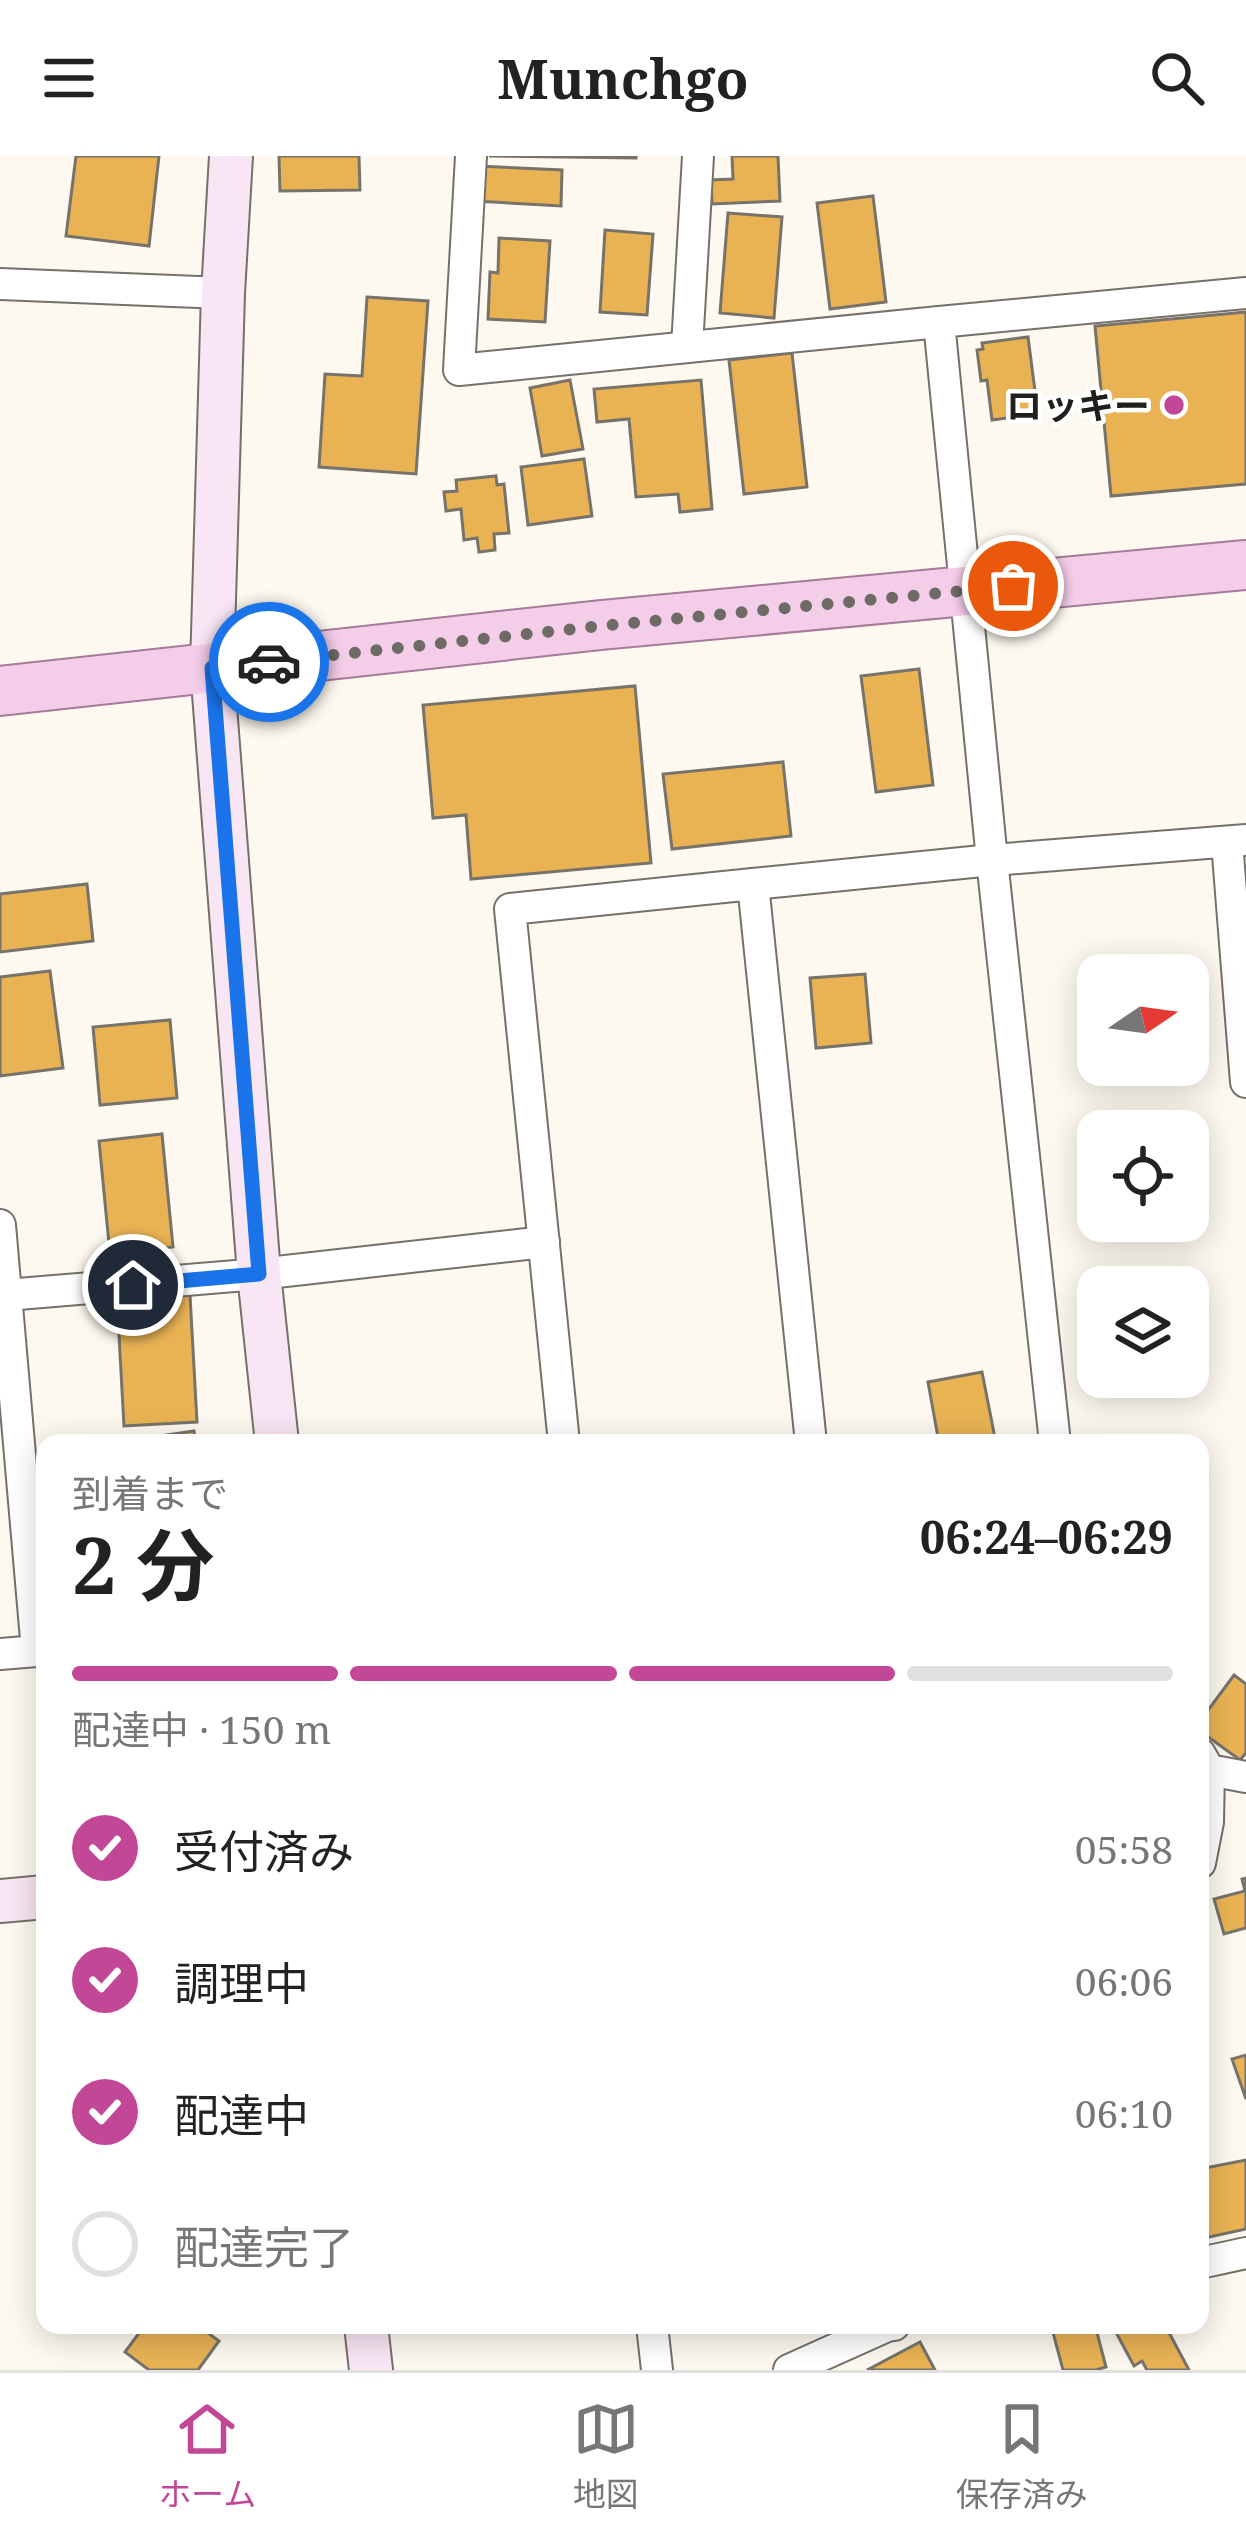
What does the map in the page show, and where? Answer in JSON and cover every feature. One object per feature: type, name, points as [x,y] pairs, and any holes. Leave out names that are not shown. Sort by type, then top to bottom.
[{"type":"main road","points":[[0,691],[623,623],[1246,566]]},
{"type":"street","points":[[231,156],[212,668],[259,1274],[276,1434]]},
{"type":"street","points":[[471,156],[459,370],[1246,293]]},
{"type":"street","points":[[687,346],[698,156]]},
{"type":"street","points":[[0,284],[223,293]]},
{"type":"street","points":[[939,322],[1054,1434]]},
{"type":"street","points":[[563,1434],[510,909],[992,860],[1236,841],[1246,1082]]},
{"type":"street","points":[[753,884],[811,1434]]},
{"type":"street","points":[[0,1225],[36,1640]]},
{"type":"street","points":[[6,1295],[259,1274],[544,1242]]},
{"type":"street","points":[[0,1654],[36,1651]]},
{"type":"street","points":[[1209,1763],[1246,1777]]},
{"type":"street","points":[[0,1901],[36,1898]]},
{"type":"street","points":[[1209,2261],[1246,2253]]},
{"type":"street","points":[[367,2334],[371,2370]]},
{"type":"street","points":[[653,2334],[657,2370]]},
{"type":"street","points":[[789,2370],[869,2334]]},
{"type":"building","points":[[76,156],[159,156],[149,246],[66,236]]},
{"type":"building","points":[[279,156],[359,156],[360,190],[280,191]]},
{"type":"building","points":[[489,156],[636,156],[636,158]]},
{"type":"building","points":[[732,156],[778,156],[780,201],[712,204],[711,180],[733,179]]},
{"type":"building","points":[[477,166],[562,170],[561,206],[476,201]]},
{"type":"building","points":[[873,196],[886,302],[830,309],[817,203]]},
{"type":"building","points":[[728,213],[782,217],[774,318],[720,313]]},
{"type":"building","points":[[605,230],[653,234],[647,315],[600,312]]},
{"type":"building","points":[[499,238],[550,241],[545,322],[488,319],[490,272],[498,273]]},
{"type":"building","points":[[367,297],[428,301],[416,474],[319,467],[325,374],[362,376]]},
{"type":"building","name":"ロッキー","points":[[1246,312],[1246,484],[1111,496],[1095,326]]},
{"type":"building","points":[[1028,337],[1038,414],[992,420],[977,350],[983,349],[982,343]]},
{"type":"building","points":[[792,353],[807,487],[744,494],[729,360]]},
{"type":"building","points":[[570,380],[583,449],[542,456],[530,388]]},
{"type":"building","points":[[701,380],[712,509],[680,512],[678,494],[636,497],[629,419],[597,422],[594,389]]},
{"type":"building","points":[[584,459],[592,516],[528,525],[521,467]]},
{"type":"building","points":[[496,476],[497,485],[504,484],[509,533],[494,534],[495,550],[479,552],[477,538],[464,540],[461,509],[446,511],[444,492],[457,491],[456,480]]},
{"type":"building","points":[[919,669],[933,785],[876,792],[861,676]]},
{"type":"building","points":[[635,686],[651,863],[471,879],[466,815],[433,818],[423,705]]},
{"type":"building","points":[[783,762],[791,836],[672,849],[663,774]]},
{"type":"building","points":[[87,884],[93,941],[0,952],[0,894]]},
{"type":"building","points":[[50,971],[63,1068],[0,1076],[0,977]]},
{"type":"building","points":[[865,974],[871,1043],[816,1048],[810,978]]},
{"type":"building","points":[[170,1020],[177,1098],[100,1105],[93,1027]]},
{"type":"building","points":[[162,1134],[173,1247],[110,1254],[99,1141]]},
{"type":"building","points":[[190,1295],[197,1422],[124,1426],[117,1299]]},
{"type":"building","points":[[982,1372],[994,1434],[937,1434],[928,1382]]},
{"type":"building","points":[[1234,1675],[1246,1684],[1246,1753],[1240,1760],[1209,1738],[1209,1709]]},
{"type":"building","points":[[1246,1878],[1246,1928],[1224,1934],[1214,1899],[1245,1891],[1242,1879]]},
{"type":"building","points":[[1246,2055],[1246,2099],[1232,2059]]},
{"type":"building","points":[[1246,2160],[1246,2229],[1209,2237],[1209,2167]]},
{"type":"building","points":[[138,2334],[209,2334],[219,2341],[198,2370],[149,2370],[125,2352]]},
{"type":"building","points":[[1053,2334],[1097,2334],[1106,2367],[1063,2370]]},
{"type":"building","points":[[1117,2334],[1170,2334],[1189,2370],[1147,2370],[1142,2361],[1134,2366]]},
{"type":"building","points":[[920,2342],[935,2370],[867,2370]]},
{"type":"way so far","points":[[269,662],[1013,586]]},
{"type":"place","name":"ロッキー","points":[[1174,405]]},
{"type":"route","points":[[133,1285],[259,1274],[212,668],[269,662]]}]
